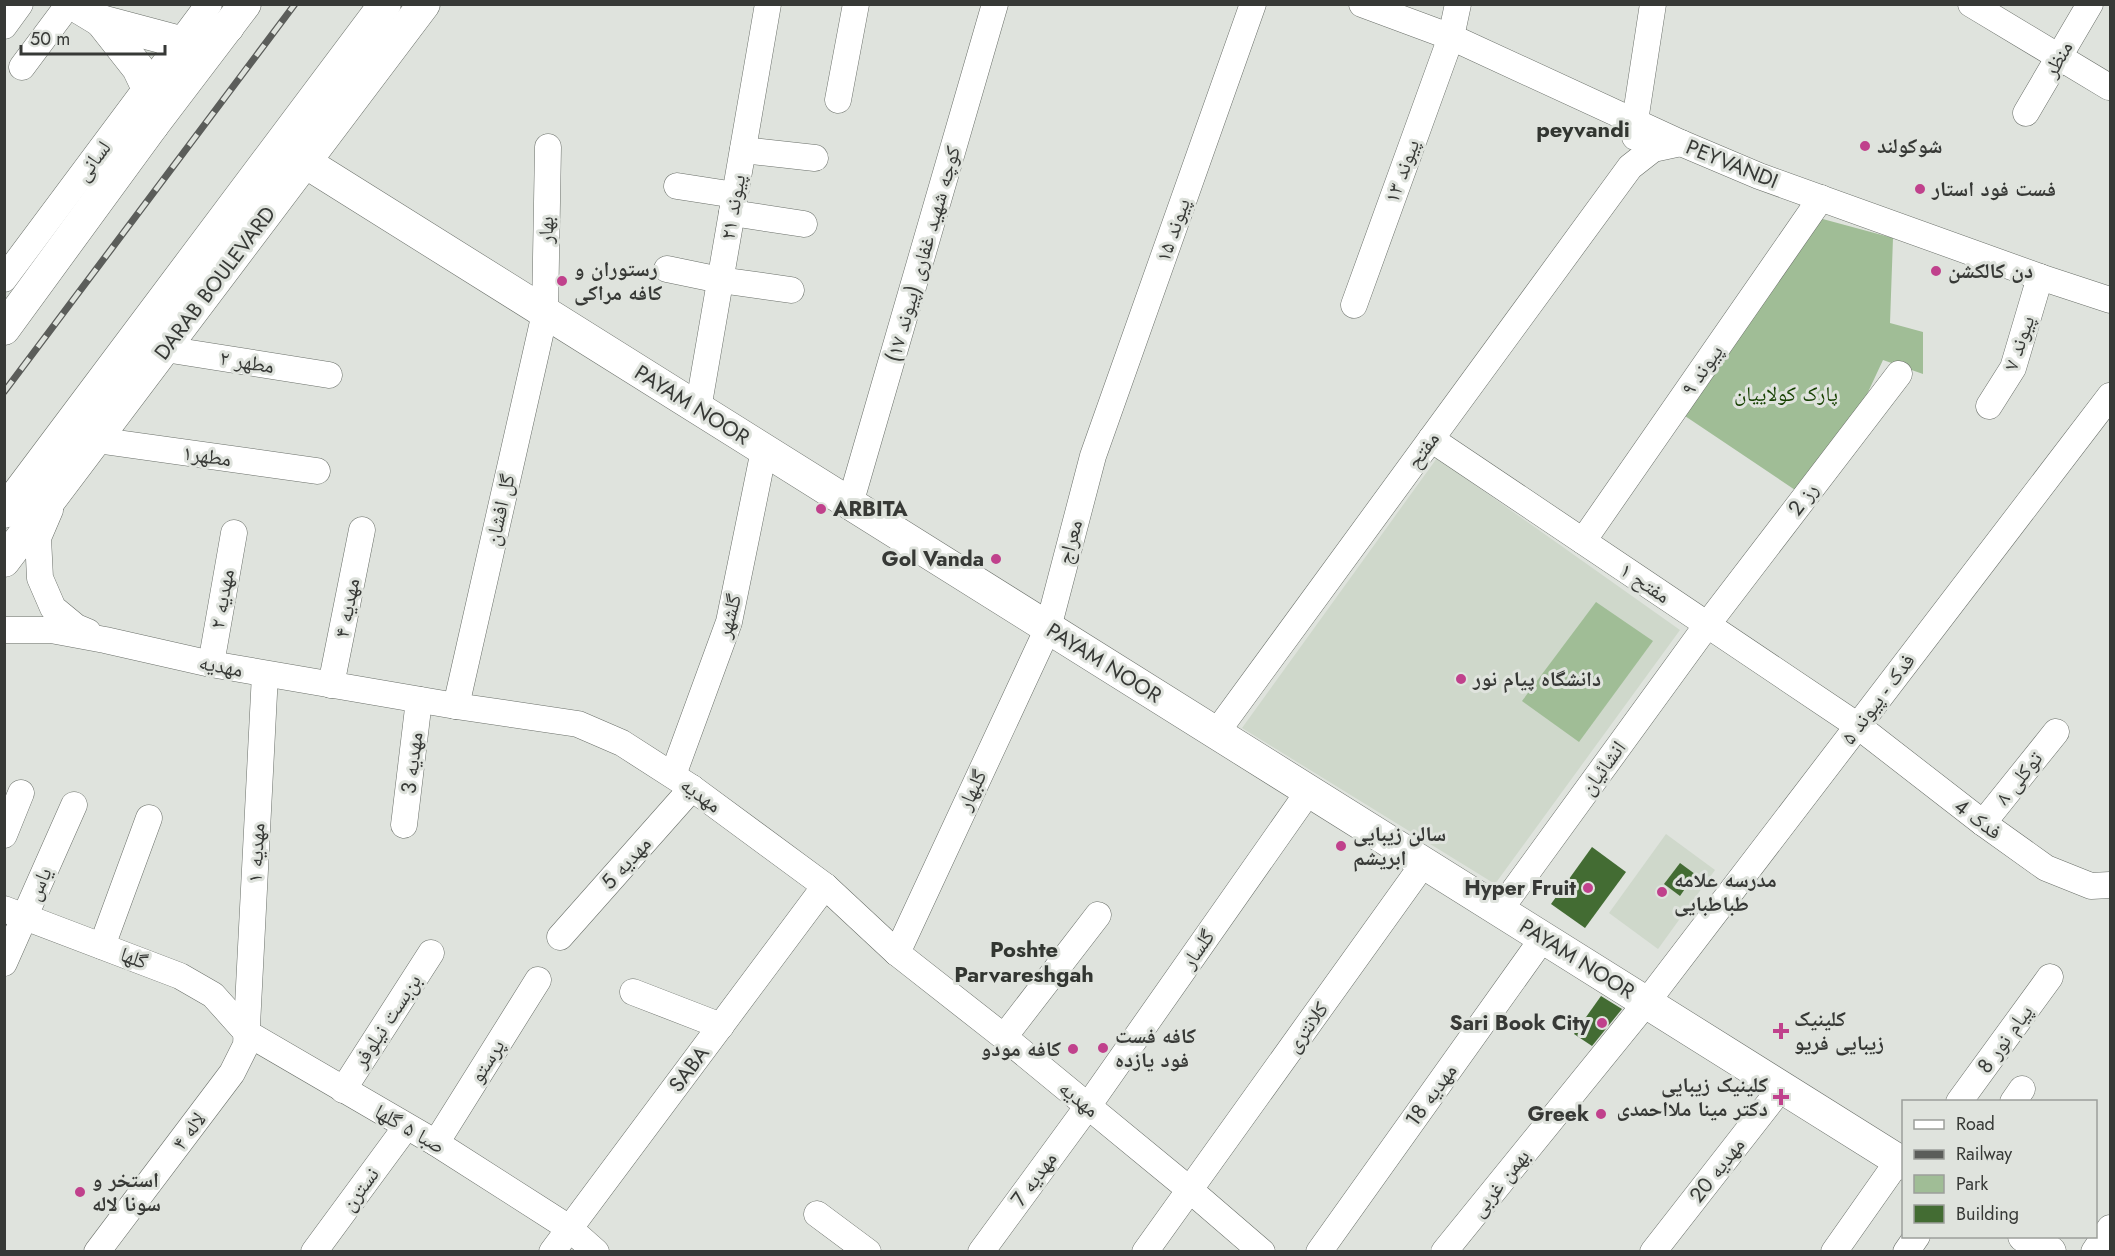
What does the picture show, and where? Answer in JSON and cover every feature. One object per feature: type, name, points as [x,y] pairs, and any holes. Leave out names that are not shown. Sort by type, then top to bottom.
[{"type":"main road","points":[[71,4],[101,21],[180,42],[227,12]]},
{"type":"main road","name":"DARAB BOULEVARD","points":[[4,512],[385,4]]},
{"type":"main road","name":"DARAB BOULEVARD","points":[[4,561],[424,4]]},
{"type":"main road","points":[[4,328],[153,125],[227,12]]},
{"type":"main road","points":[[101,21],[130,55],[148,89],[153,125]]},
{"type":"main road","name":"PAYAM NOOR","points":[[305,162],[1901,1163]]},
{"type":"main road","points":[[2028,1238],[2050,1251]]},
{"type":"street","points":[[4,26],[21,4]]},
{"type":"street","points":[[22,68],[71,4]]},
{"type":"street","name":"پیوند ۲۱","points":[[698,409],[768,4]]},
{"type":"street","points":[[838,100],[856,4]]},
{"type":"street","name":"کوچه شهید غفاری (پیوند ۱۷)","points":[[850,504],[996,4]]},
{"type":"street","name":"پیوند ۱۵","points":[[1093,456],[1253,4]]},
{"type":"street","name":"PEYVANDI","points":[[1362,4],[1451,37],[1681,143],[1759,176],[2110,300]]},
{"type":"street","name":"پیوند ۱۳","points":[[1354,305],[1451,37],[1458,4]]},
{"type":"street","points":[[1630,167],[1653,4]]},
{"type":"street","points":[[1971,4],[2109,87]]},
{"type":"street","name":"منظر","points":[[2026,113],[2090,4]]},
{"type":"street","name":"لسانی","points":[[4,279],[148,89],[180,42]]},
{"type":"street","points":[[1630,167],[1653,149],[1681,143]]},
{"type":"street","name":"بهار","points":[[544,313],[548,147]]},
{"type":"street","points":[[743,150],[814,158]]},
{"type":"street","name":"مفتح","points":[[1216,733],[1630,167]]},
{"type":"street","points":[[677,186],[804,225]]},
{"type":"street","name":"پیوند ۹","points":[[1583,541],[1821,198]]},
{"type":"street","points":[[667,269],[720,280],[791,290]]},
{"type":"street","name":"پیوند ۷","points":[[1989,406],[2013,368],[2040,277]]},
{"type":"street","name":"گل افشان","points":[[456,706],[544,313]]},
{"type":"street","name":"مطهر ۲","points":[[165,349],[329,375]]},
{"type":"street","name":"رز 2","points":[[1707,625],[1899,374]]},
{"type":"street","name":"فدک - پیوند ۵","points":[[1646,1003],[2110,396]]},
{"type":"street","name":"مفتح ۱","points":[[1431,439],[1858,726]]},
{"type":"street","name":"مطهر۱","points":[[96,440],[317,471]]},
{"type":"street","name":"گلشهر","points":[[683,782],[729,622],[764,450]]},
{"type":"street","name":"معراج","points":[[1048,628],[1093,456]]},
{"type":"street","points":[[62,485],[38,538],[39,578],[53,608],[76,627],[105,640]]},
{"type":"street","name":"مهدیه ۴","points":[[331,685],[362,530]]},
{"type":"street","name":"مهدیه ۲","points":[[211,664],[234,533]]},
{"type":"street","name":"انشائیان","points":[[1499,910],[1707,625]]},
{"type":"street","name":"گلبهار","points":[[897,953],[1048,628]]},
{"type":"street","name":"مهدیه","points":[[4,630],[51,630],[265,674],[578,724],[622,742],[683,782],[825,886],[897,953],[1088,1106],[1262,1251]]},
{"type":"street","name":"مهدیه ۱","points":[[247,1033],[265,674]]},
{"type":"street","name":"مهدیه 3","points":[[404,825],[419,700]]},
{"type":"street","name":"فدک 4","points":[[1858,726],[1983,823],[2046,868],[2091,886],[2110,885]]},
{"type":"street","name":"توکلی ۸","points":[[1983,823],[2056,732]]},
{"type":"street","name":"مهدیه 5","points":[[560,937],[683,782]]},
{"type":"street","name":"گلسار","points":[[1088,1106],[1309,791]]},
{"type":"street","points":[[4,835],[21,793]]},
{"type":"street","name":"یاس","points":[[4,963],[14,913],[74,805]]},
{"type":"street","points":[[102,946],[149,819]]},
{"type":"street","name":"کلانتری","points":[[1145,1251],[1424,863]]},
{"type":"street","name":"SABA","points":[[552,1251],[825,886]]},
{"type":"street","name":"گلها","points":[[14,913],[180,976],[213,995],[247,1033]]},
{"type":"street","points":[[1004,1038],[1098,915]]},
{"type":"street","name":"مهدیه 18","points":[[1319,1251],[1543,938]]},
{"type":"street","name":"بن‌بست نیلوفر","points":[[343,1090],[431,952]]},
{"type":"street","name":"پیام نور 8","points":[[1960,1100],[2050,978]]},
{"type":"street","name":"پرستو","points":[[436,1143],[538,980]]},
{"type":"street","points":[[633,992],[721,1026]]},
{"type":"street","name":"بهمن غربی","points":[[1444,1251],[1646,1003]]},
{"type":"street","name":"صبا ۵ گلها","points":[[247,1033],[436,1143],[569,1228],[596,1251]]},
{"type":"street","name":"لاله ۴","points":[[97,1251],[232,1073],[246,1045],[247,1033]]},
{"type":"street","name":"مهدیه 20","points":[[1653,1251],[1781,1088]]},
{"type":"street","name":"مهدیه 7","points":[[981,1251],[1088,1106]]},
{"type":"street","name":"نسترن","points":[[314,1251],[406,1127]]},
{"type":"street","points":[[1834,1251],[1901,1163]]},
{"type":"street","points":[[817,1214],[868,1251]]},
{"type":"street","points":[[2094,1251],[2110,1228]]},
{"type":"street","points":[[1906,1251],[1916,1238]]},
{"type":"shaded area","name":"دانشگاه پیام نور","points":[[1437,458],[1680,630],[1495,884],[1242,728]]},
{"type":"shaded area","name":"مدرسه علامه طباطبایی","points":[[1666,834],[1715,870],[1658,949],[1609,913]]},
{"type":"green space","name":"پارک کولاییان","points":[[1819,218],[1893,238],[1890,323],[1923,332],[1923,374],[1883,360],[1855,420],[1804,496],[1685,416]]},
{"type":"green space","points":[[1596,602],[1653,641],[1579,742],[1522,701]]},
{"type":"building","name":"Hyper Fruit","points":[[1592,847],[1626,872],[1585,928],[1551,904]]},
{"type":"building","points":[[1680,863],[1695,874],[1680,896],[1664,884]]},
{"type":"building","name":"Sari Book City","points":[[1601,996],[1622,1009],[1592,1046],[1574,1034]]},
{"type":"railway","points":[[4,392],[295,4]]},
{"type":"place","name":"شوکولند","points":[[1865,146]]},
{"type":"place","name":"فست فود استار","points":[[1920,189]]},
{"type":"place","name":"دن کالکشن","points":[[1936,271]]},
{"type":"place","name":"رستوران و کافه مراکی","points":[[562,281]]},
{"type":"place","name":"ARBITA","points":[[821,509]]},
{"type":"place","name":"Gol Vanda","points":[[996,559]]},
{"type":"place","name":"دانشگاه پیام نور","points":[[1461,679]]},
{"type":"place","name":"سالن زیبایی ابریشم","points":[[1341,846]]},
{"type":"place","name":"Hyper Fruit","points":[[1588,888]]},
{"type":"place","name":"مدرسه علامه طباطبایی","points":[[1662,892]]},
{"type":"place","name":"Sari Book City","points":[[1602,1023]]},
{"type":"place","name":"کلینیک زیبایی فریو","points":[[1781,1031]]},
{"type":"place","name":"کافه فست فود یازده","points":[[1103,1048]]},
{"type":"place","name":"کافه مودو","points":[[1073,1049]]},
{"type":"place","name":"کلینیک زیبایی دکتر مینا ملااحمدی","points":[[1781,1097]]},
{"type":"place","name":"Greek","points":[[1601,1114]]},
{"type":"place","name":"استخر و سونا لاله","points":[[80,1192]]},
{"type":"district","name":"peyvandi","points":[[1583,129]]},
{"type":"district","name":"Poshte Parvareshgah","points":[[1024,962]]}]
